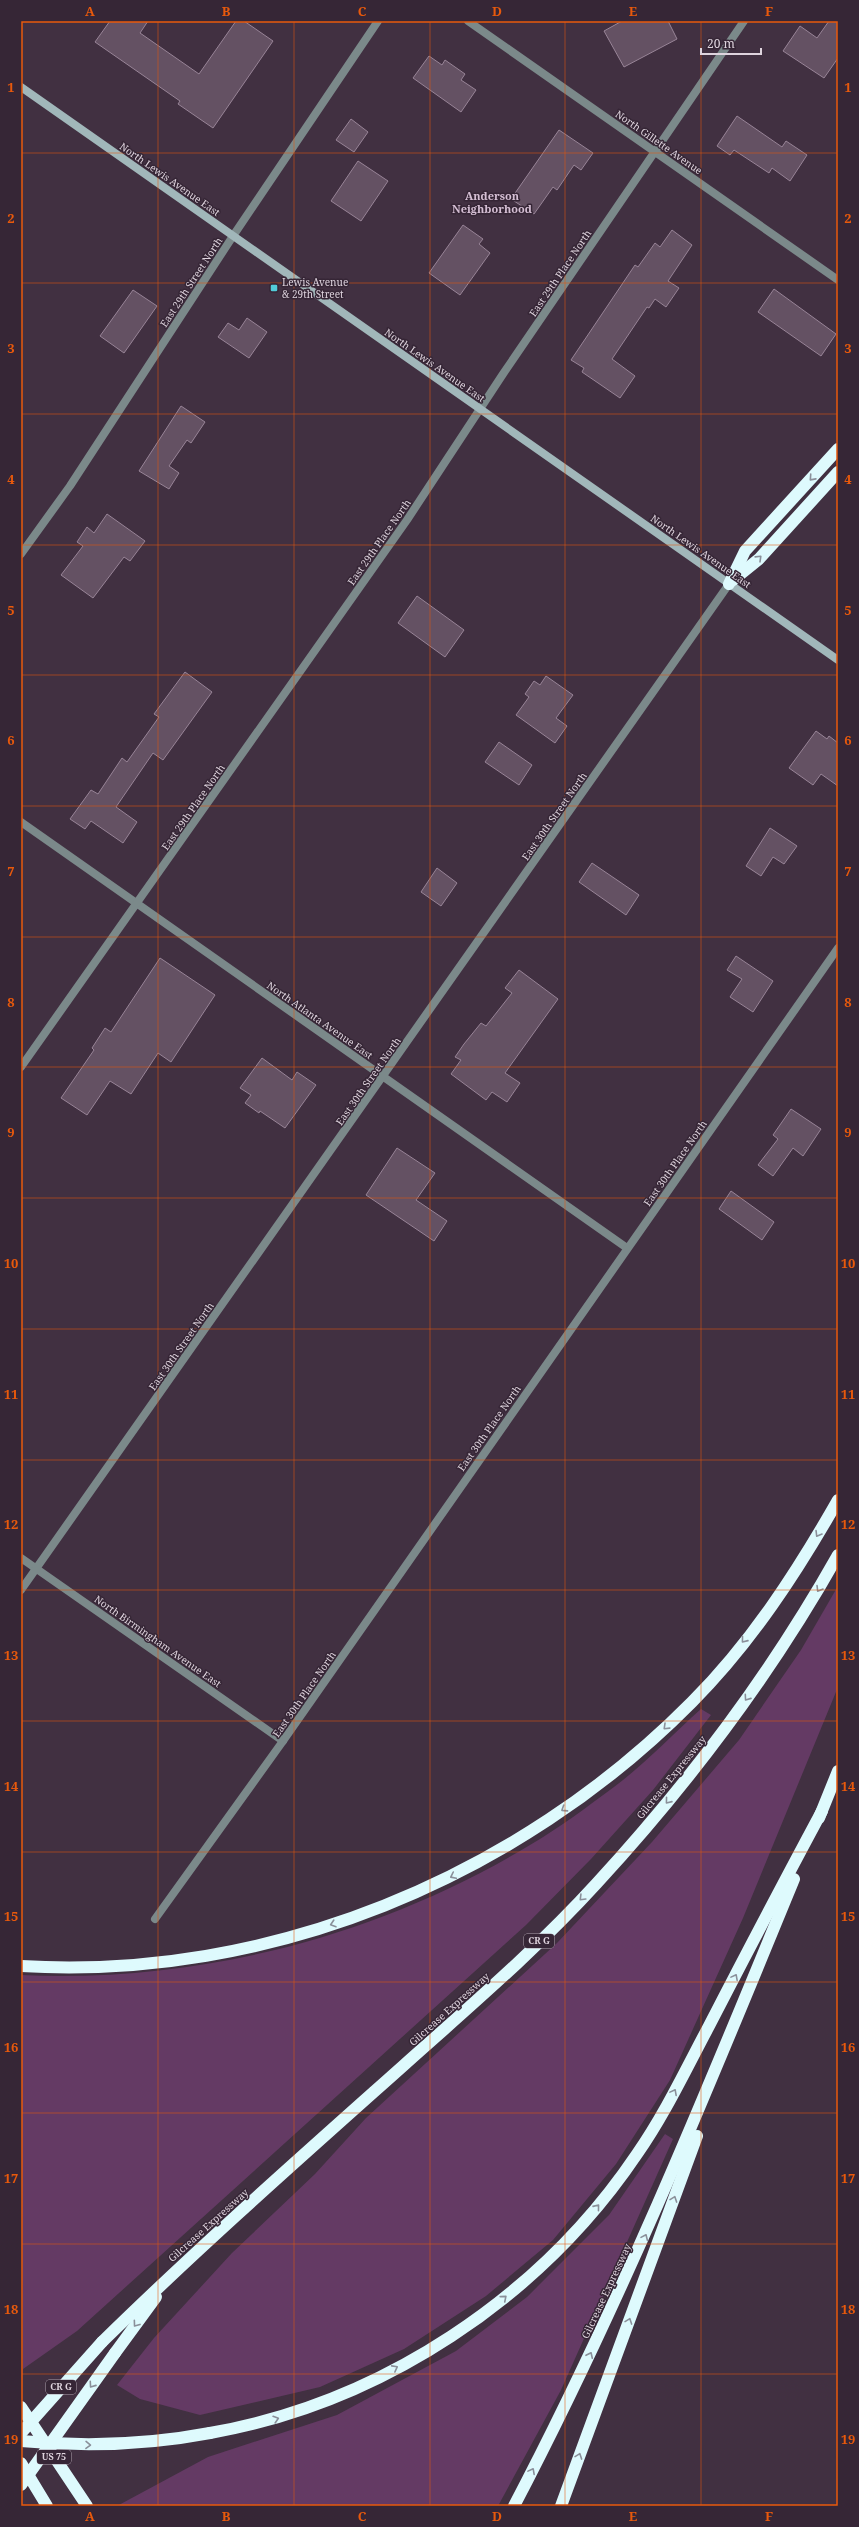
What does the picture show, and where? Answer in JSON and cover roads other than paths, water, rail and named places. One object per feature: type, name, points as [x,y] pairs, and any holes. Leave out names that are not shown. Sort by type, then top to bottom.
[{"type":"highway","points":[[729,584],[746,551],[838,449]]},
{"type":"highway","points":[[729,584],[759,559],[838,472]]},
{"type":"highway","points":[[21,1966],[106,1966],[164,1962],[232,1951],[294,1937],[410,1896],[458,1873],[513,1842],[571,1805],[613,1773],[694,1700],[787,1585],[838,1500]]},
{"type":"highway","name":"Gilcrease Expressway","points":[[21,2432],[102,2342],[176,2270],[468,2009],[595,1885],[681,1785],[744,1703],[787,1641],[838,1555]]},
{"type":"highway","name":"Gilcrease Expressway","points":[[514,2506],[634,2262],[686,2144],[838,1771]]},
{"type":"highway","points":[[21,2441],[110,2446],[166,2441],[255,2426],[321,2404],[401,2365],[498,2304],[564,2244],[616,2183],[656,2126],[822,1811]]},
{"type":"highway","points":[[561,2506],[774,1926]]},
{"type":"highway","points":[[21,2485],[176,2270]]},
{"type":"highway","name":"US 75","points":[[21,2407],[87,2506]]},
{"type":"highway","points":[[21,2464],[47,2506]]},
{"type":"main road","name":"North Lewis Avenue East","points":[[21,87],[838,660]]},
{"type":"street","name":"East 29th Street North","points":[[21,554],[70,486],[233,236],[378,21]]},
{"type":"street","name":"North Gillette Avenue","points":[[468,21],[838,280]]},
{"type":"street","name":"East 29th Place North","points":[[21,1067],[407,520],[480,409],[744,21]]},
{"type":"street","name":"East 30th Street North","points":[[21,1590],[729,584]]},
{"type":"street","name":"North Atlanta Avenue East","points":[[21,822],[627,1248]]},
{"type":"street","name":"East 30th Place North","points":[[155,1919],[283,1741],[838,948]]},
{"type":"street","name":"North Birmingham Avenue East","points":[[21,1558],[283,1741]]},
{"type":"place","name":"Lewis Avenue & 29th Street","points":[[274,288]]},
{"type":"district","name":"Anderson Neighborhood","points":[[492,202]]}]
